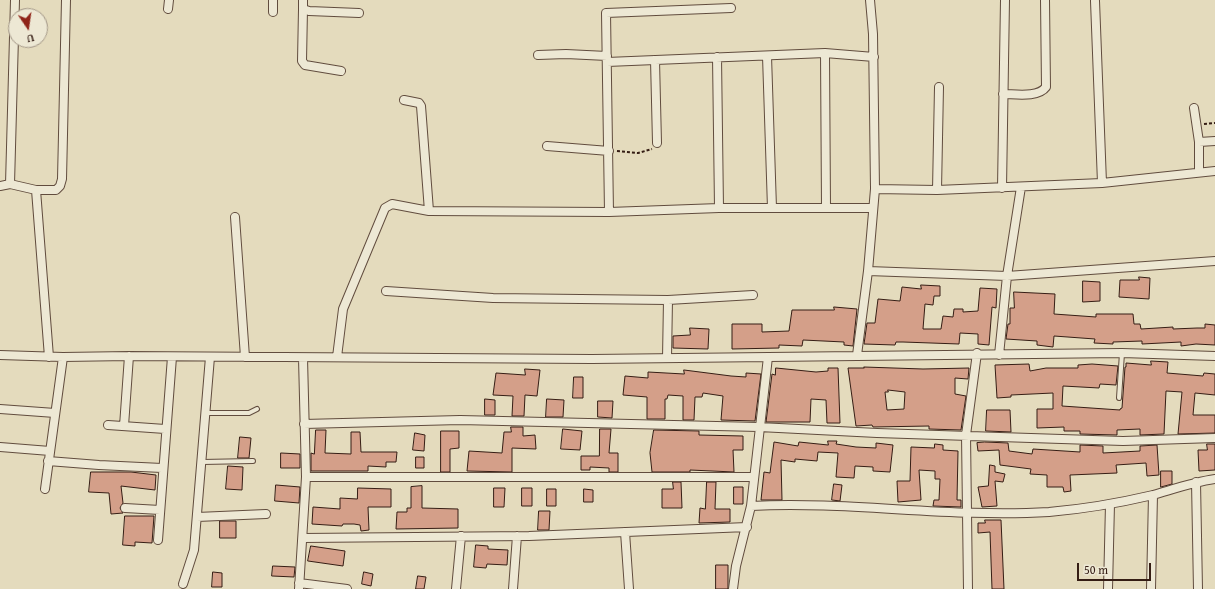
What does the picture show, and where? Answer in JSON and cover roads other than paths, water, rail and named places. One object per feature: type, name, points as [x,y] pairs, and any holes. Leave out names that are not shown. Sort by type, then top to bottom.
[{"type":"street","points":[[10,184],[15,0]]},
{"type":"street","points":[[0,186],[10,184],[36,190],[56,190],[60,186],[62,179],[66,0]]},
{"type":"street","points":[[168,9],[169,0]]},
{"type":"street","points":[[273,0],[274,12]]},
{"type":"street","points":[[303,0],[302,61],[305,64],[341,71]]},
{"type":"street","points":[[857,355],[868,271],[876,189],[874,57],[870,0]]},
{"type":"street","points":[[1002,188],[1005,0]]},
{"type":"street","points":[[1003,94],[1041,92],[1046,87],[1045,0]]},
{"type":"street","points":[[1095,1],[1102,183]]},
{"type":"street","points":[[609,212],[609,151],[605,16],[608,12],[731,8]]},
{"type":"street","points":[[303,10],[316,13],[359,13]]},
{"type":"street","points":[[538,55],[566,54],[607,59],[655,60],[825,53],[874,57]]},
{"type":"street","points":[[825,53],[826,207]]},
{"type":"street","points":[[767,56],[772,208]]},
{"type":"street","points":[[718,57],[719,208]]},
{"type":"street","points":[[655,60],[656,143]]},
{"type":"street","points":[[938,190],[939,87]]},
{"type":"street","points":[[404,100],[419,103],[421,106],[429,211]]},
{"type":"street","points":[[1194,108],[1199,142],[1199,172]]},
{"type":"street","points":[[1199,142],[1215,141]]},
{"type":"street","points":[[548,146],[609,151]]},
{"type":"street","points":[[876,189],[938,190],[1102,183],[1215,171]]},
{"type":"street","points":[[999,355],[1007,276],[1021,187]]},
{"type":"street","points":[[36,190],[49,357]]},
{"type":"street","points":[[337,357],[343,309],[384,208],[392,204],[429,211],[609,212],[719,208],[873,208]]},
{"type":"street","points":[[235,217],[245,357]]},
{"type":"street","points":[[868,271],[1007,276],[1215,261]]},
{"type":"street","points":[[386,291],[493,298],[668,300],[753,295]]},
{"type":"street","points":[[667,358],[668,300]]},
{"type":"street","points":[[0,355],[63,358],[129,356],[303,358],[667,358],[977,353],[999,355],[1122,353],[1215,356]]},
{"type":"street","points":[[968,589],[966,435],[977,353]]},
{"type":"street","points":[[124,426],[129,356]]},
{"type":"street","points":[[158,540],[162,468],[172,357]]},
{"type":"street","points":[[183,584],[194,550],[210,357]]},
{"type":"street","points":[[733,589],[736,566],[747,527],[751,506],[753,477],[768,357]]},
{"type":"street","points":[[45,489],[63,358]]},
{"type":"street","points":[[303,358],[306,477],[299,586],[347,589]]},
{"type":"street","points":[[0,409],[55,413]]},
{"type":"street","points":[[304,424],[460,420],[759,427],[1123,441],[1215,438]]},
{"type":"street","points":[[108,425],[165,429]]},
{"type":"street","points":[[0,447],[50,451]]},
{"type":"street","points":[[48,460],[99,466],[162,468]]},
{"type":"street","points":[[306,477],[753,477]]},
{"type":"street","points":[[751,506],[786,505],[966,513],[1049,512],[1110,504],[1153,495],[1196,482],[1215,479]]},
{"type":"street","points":[[1196,482],[1198,589]]},
{"type":"street","points":[[1151,589],[1153,495]]},
{"type":"street","points":[[1108,589],[1110,504]]},
{"type":"street","points":[[124,508],[160,510]]},
{"type":"street","points":[[197,517],[266,514]]},
{"type":"street","points":[[303,538],[517,536],[747,527]]},
{"type":"street","points":[[625,532],[629,589]]},
{"type":"street","points":[[456,589],[461,536]]},
{"type":"street","points":[[513,589],[517,536]]},
{"type":"lane","points":[[1119,398],[1122,353]]},
{"type":"lane","points":[[206,413],[249,413],[257,409]]},
{"type":"lane","points":[[202,462],[253,461]]}]
